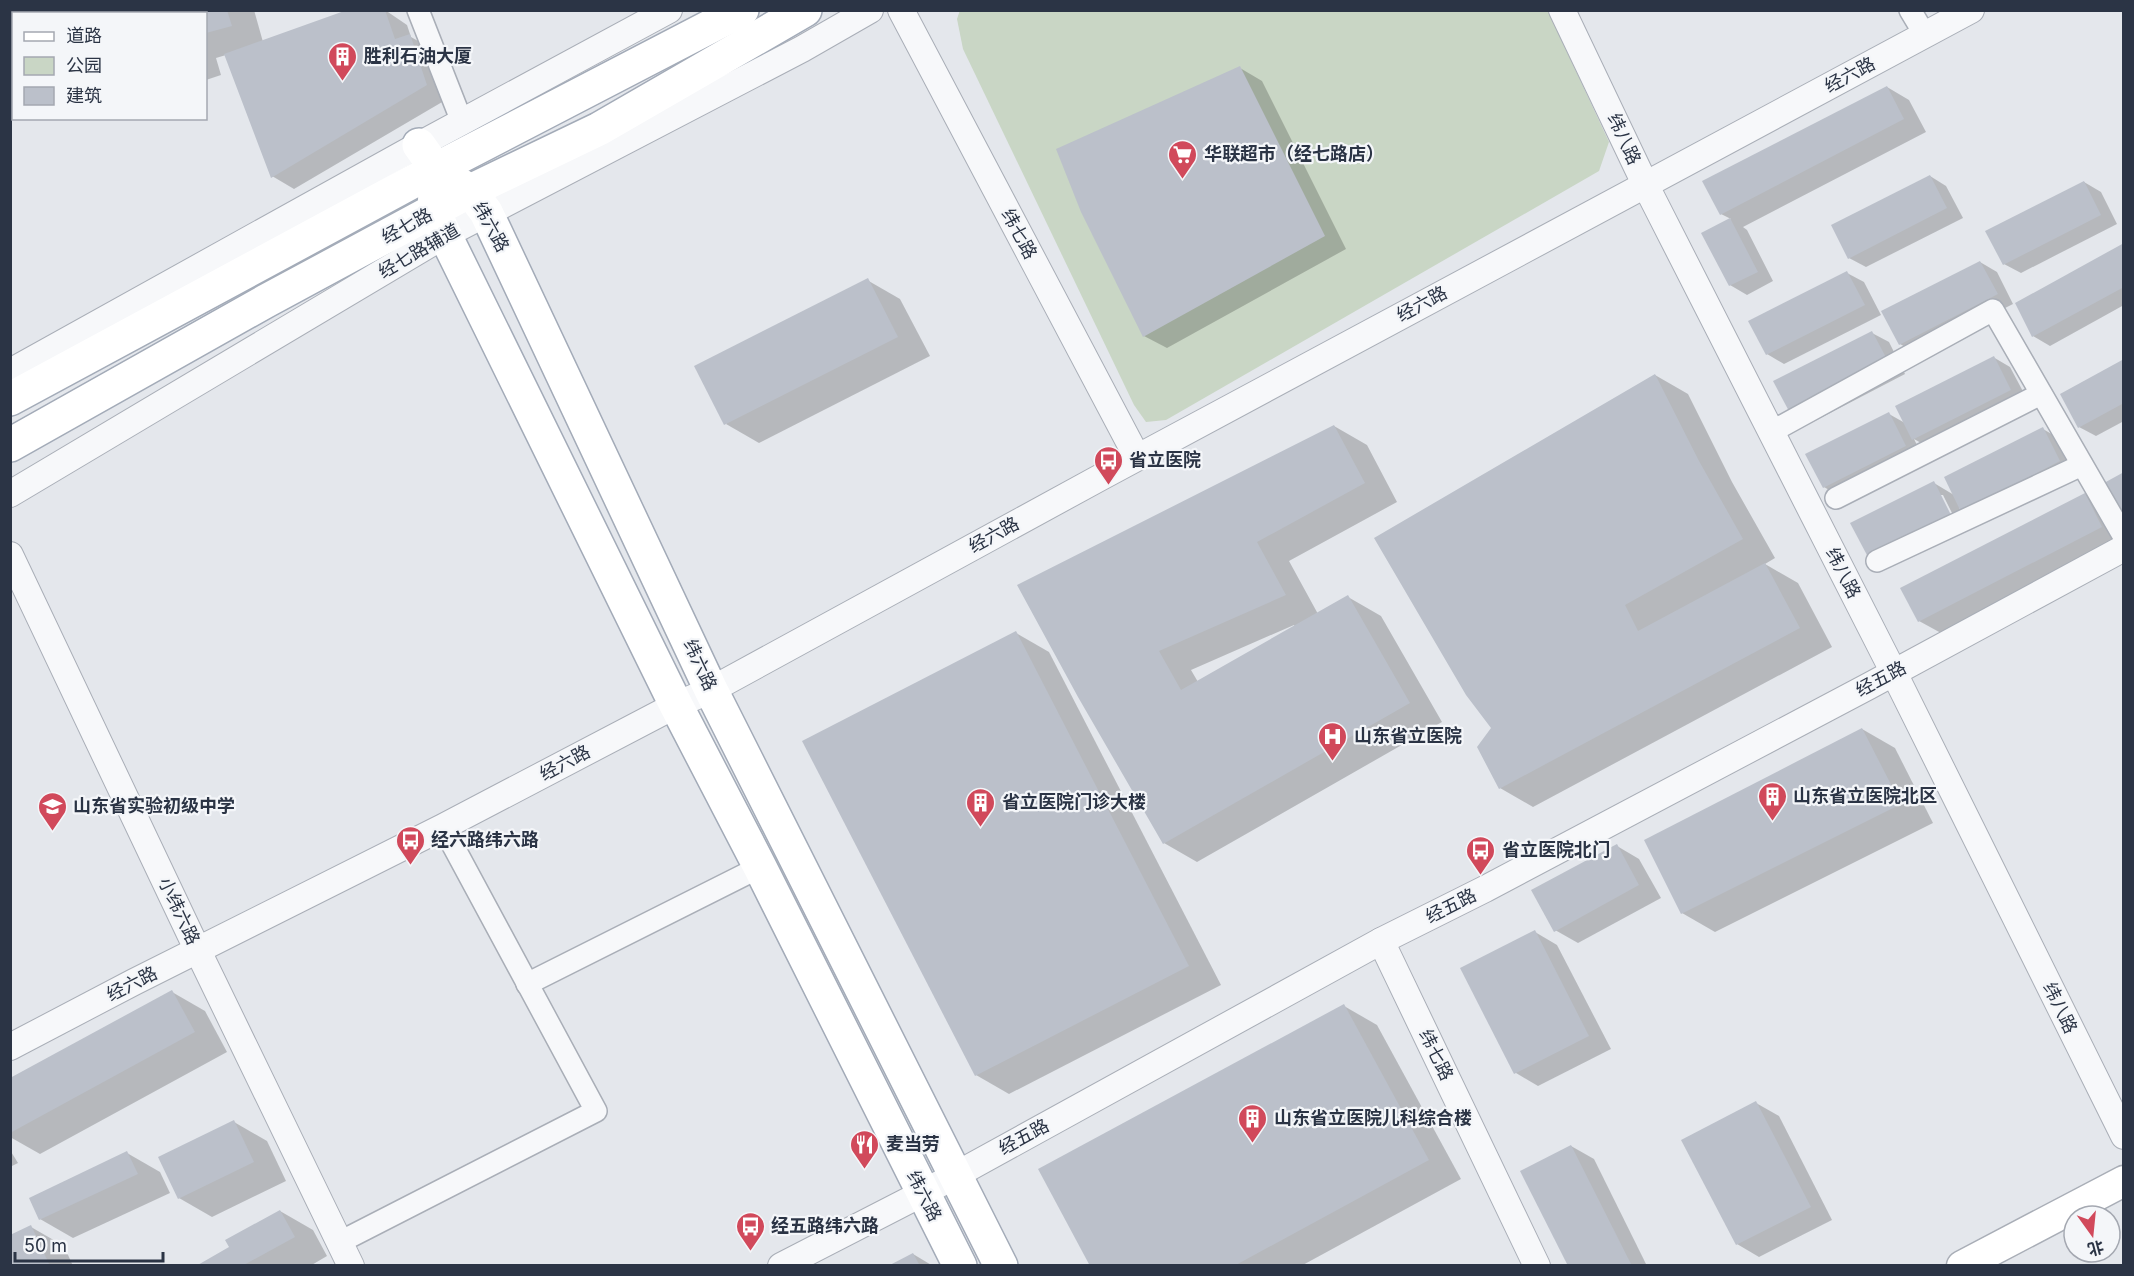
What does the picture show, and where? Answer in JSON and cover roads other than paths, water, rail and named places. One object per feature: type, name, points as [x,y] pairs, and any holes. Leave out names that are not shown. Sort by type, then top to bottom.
[{"type":"main road","name":"经七路","points":[[10,399],[427,157],[742,10]]},
{"type":"main road","name":"经七路","points":[[10,446],[266,301],[440,223],[805,10]]},
{"type":"main road","name":"纬六路","points":[[427,157],[478,201],[711,690],[1001,1266]]},
{"type":"main road","name":"纬六路","points":[[427,157],[440,223],[676,705],[960,1266]]},
{"type":"main road","points":[[1962,1266],[1994,1259],[2124,1181]]},
{"type":"street","points":[[418,10],[462,122]]},
{"type":"street","points":[[10,372],[427,157],[462,122],[669,10]]},
{"type":"street","points":[[478,201],[802,49],[870,10]]},
{"type":"street","name":"纬七路","points":[[901,10],[1137,457]]},
{"type":"street","name":"纬八路","points":[[1562,10],[1645,184],[1894,673],[2124,1136]]},
{"type":"street","points":[[1910,10],[1925,35]]},
{"type":"street","name":"经六路","points":[[10,1047],[676,705],[711,690],[1137,457],[1971,10]]},
{"type":"street","name":"经七路辅道","points":[[10,494],[440,223]]},
{"type":"street","points":[[1771,432],[1993,310],[2124,537]]},
{"type":"street","points":[[1836,498],[2041,394]]},
{"type":"street","points":[[1877,561],[2082,465]]},
{"type":"street","name":"经五路","points":[[780,1266],[955,1175],[1381,941],[1496,883],[1894,673],[2124,548]]},
{"type":"street","name":"小纬六路","points":[[10,555],[351,1266]]},
{"type":"street","points":[[340,1242],[596,1111],[443,826]]},
{"type":"street","points":[[527,984],[760,867]]},
{"type":"street","name":"纬七路","points":[[1381,941],[1537,1266]]},
{"type":"place","name":"胜利石油大厦","points":[[343,82]]},
{"type":"place","name":"华联超市（经七路店）","points":[[1183,180]]},
{"type":"place","name":"省立医院","points":[[1108,486]]},
{"type":"place","name":"山东省立医院","points":[[1333,762]]},
{"type":"place","name":"山东省立医院北区","points":[[1772,822]]},
{"type":"place","name":"省立医院门诊大楼","points":[[981,828]]},
{"type":"place","name":"山东省实验初级中学","points":[[52,832]]},
{"type":"place","name":"经六路纬六路","points":[[410,866]]},
{"type":"place","name":"省立医院北门","points":[[1481,876]]},
{"type":"place","name":"山东省立医院儿科综合楼","points":[[1253,1144]]},
{"type":"place","name":"麦当劳","points":[[865,1170]]},
{"type":"place","name":"经五路纬六路","points":[[750,1252]]}]
